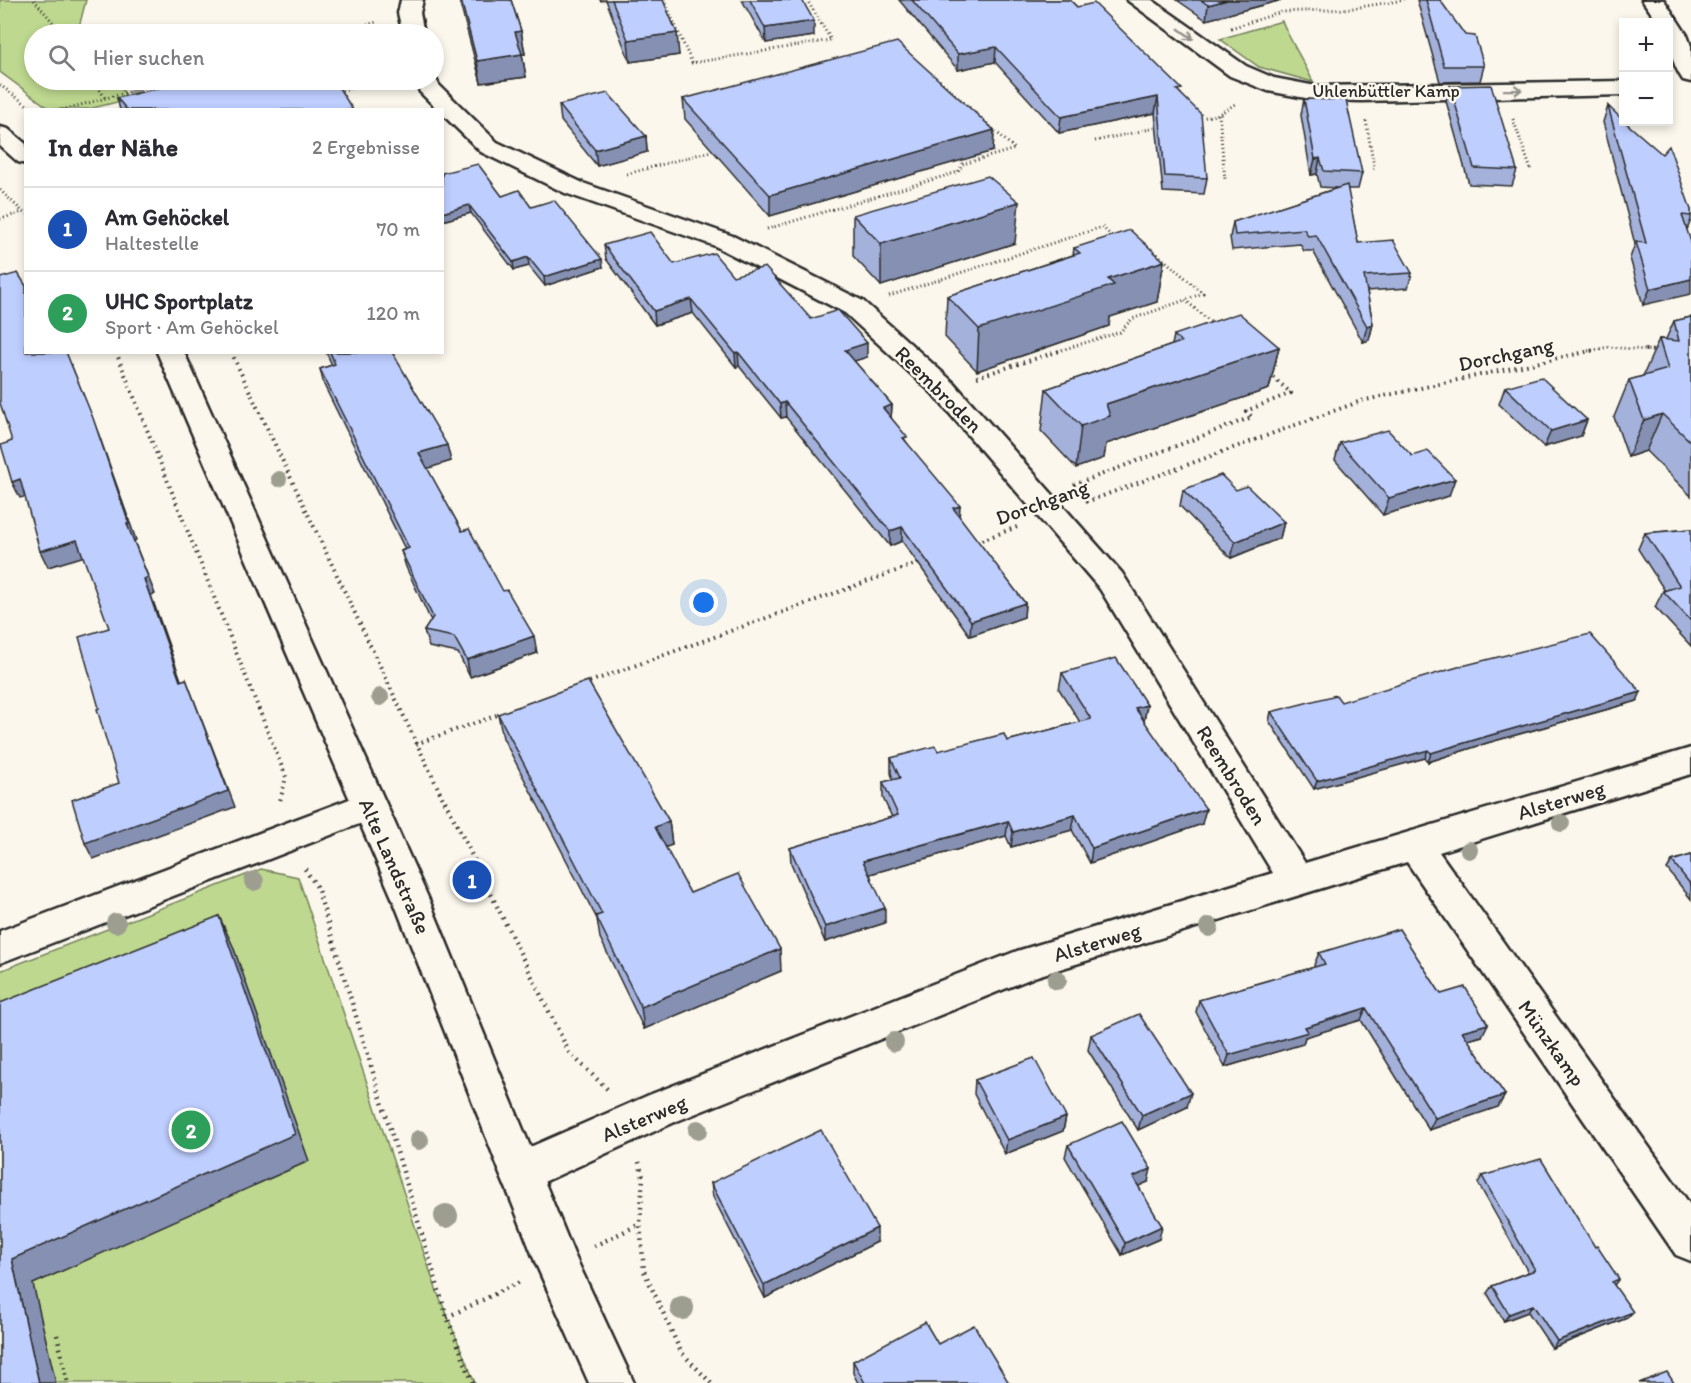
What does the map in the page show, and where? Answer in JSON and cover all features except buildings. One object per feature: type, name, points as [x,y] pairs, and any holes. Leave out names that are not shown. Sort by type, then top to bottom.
[{"type":"street","name":"Uhlenbüttler Kamp","points":[[1138,0],[1238,70],[1268,84],[1316,93],[1619,88]]},
{"type":"street","points":[[1653,0],[1665,18]]},
{"type":"street","points":[[410,6],[413,24]]},
{"type":"street","points":[[1673,30],[1691,75]]},
{"type":"street","points":[[1673,87],[1691,87]]},
{"type":"street","name":"Reembroden","points":[[431,90],[489,147],[574,188],[724,241],[854,307],[943,388],[1111,581],[1297,881]]},
{"type":"street","points":[[2,139],[24,156]]},
{"type":"street","name":"Alte Landstraße","points":[[171,354],[412,902],[557,1264],[612,1383]]},
{"type":"street","name":"Alsterweg","points":[[520,1172],[663,1108],[1030,962],[1691,761]]},
{"type":"street","points":[[0,947],[368,806]]},
{"type":"street","name":"Münzkamp","points":[[1414,844],[1691,1241]]},
{"type":"path","points":[[34,0],[54,24]]},
{"type":"path","points":[[664,0],[692,63],[831,40],[807,0]]},
{"type":"path","points":[[1193,39],[1282,12],[1347,9],[1404,0]]},
{"type":"path","points":[[360,24],[410,6]]},
{"type":"path","points":[[724,241],[958,172],[963,164],[1015,149],[938,79],[927,82]]},
{"type":"path","points":[[1197,119],[1219,114],[1268,84]]},
{"type":"path","points":[[0,85],[31,108]]},
{"type":"path","points":[[100,90],[106,99]]},
{"type":"path","points":[[70,108],[138,90]]},
{"type":"path","points":[[333,92],[342,90]]},
{"type":"path","points":[[1503,90],[1531,170]]},
{"type":"path","points":[[1362,94],[1375,172]]},
{"type":"path","points":[[1219,114],[1225,180]]},
{"type":"path","points":[[1095,141],[1163,126]]},
{"type":"path","points":[[574,188],[722,148]]},
{"type":"path","points":[[0,190],[24,213]]},
{"type":"path","points":[[0,219],[24,213]]},
{"type":"path","points":[[854,307],[1102,227],[1117,240]]},
{"type":"path","points":[[943,388],[1120,332],[1132,319],[1203,293],[1149,247],[1140,250]]},
{"type":"path","points":[[1185,300],[1221,331]]},
{"type":"path","name":"Dorchgang","points":[[965,546],[1047,506],[1361,401],[1610,347],[1668,352]]},
{"type":"path","points":[[117,354],[154,441],[286,777],[279,807]]},
{"type":"path","points":[[232,354],[416,744],[569,1052],[611,1095]]},
{"type":"path","points":[[1047,506],[1252,417],[1246,411],[1291,393],[1264,370]]},
{"type":"path","points":[[573,687],[931,558]]},
{"type":"path","points":[[416,744],[506,712]]},
{"type":"path","points":[[298,859],[317,887],[447,1317],[473,1383]]},
{"type":"path","points":[[636,1152],[643,1177],[640,1224],[644,1271],[681,1352],[711,1383]]},
{"type":"path","points":[[620,1233],[640,1224]]},
{"type":"path","points":[[447,1317],[494,1295]]},
{"type":"path","points":[[57,1335],[68,1383]]},
{"type":"green space","points":[[0,0],[86,0],[80,24],[24,24],[24,90],[0,72]]},
{"type":"green space","points":[[1282,21],[1313,82],[1259,67],[1220,39]]},
{"type":"green space","points":[[24,90],[122,90],[129,99],[93,108],[49,108]]},
{"type":"green space","points":[[261,869],[298,877],[436,1289],[475,1383],[0,1383],[0,971]]},
{"type":"place","name":"Am Gehöckel","points":[[472,880]]},
{"type":"place","name":"UHC Sportplatz","points":[[191,1130]]}]
